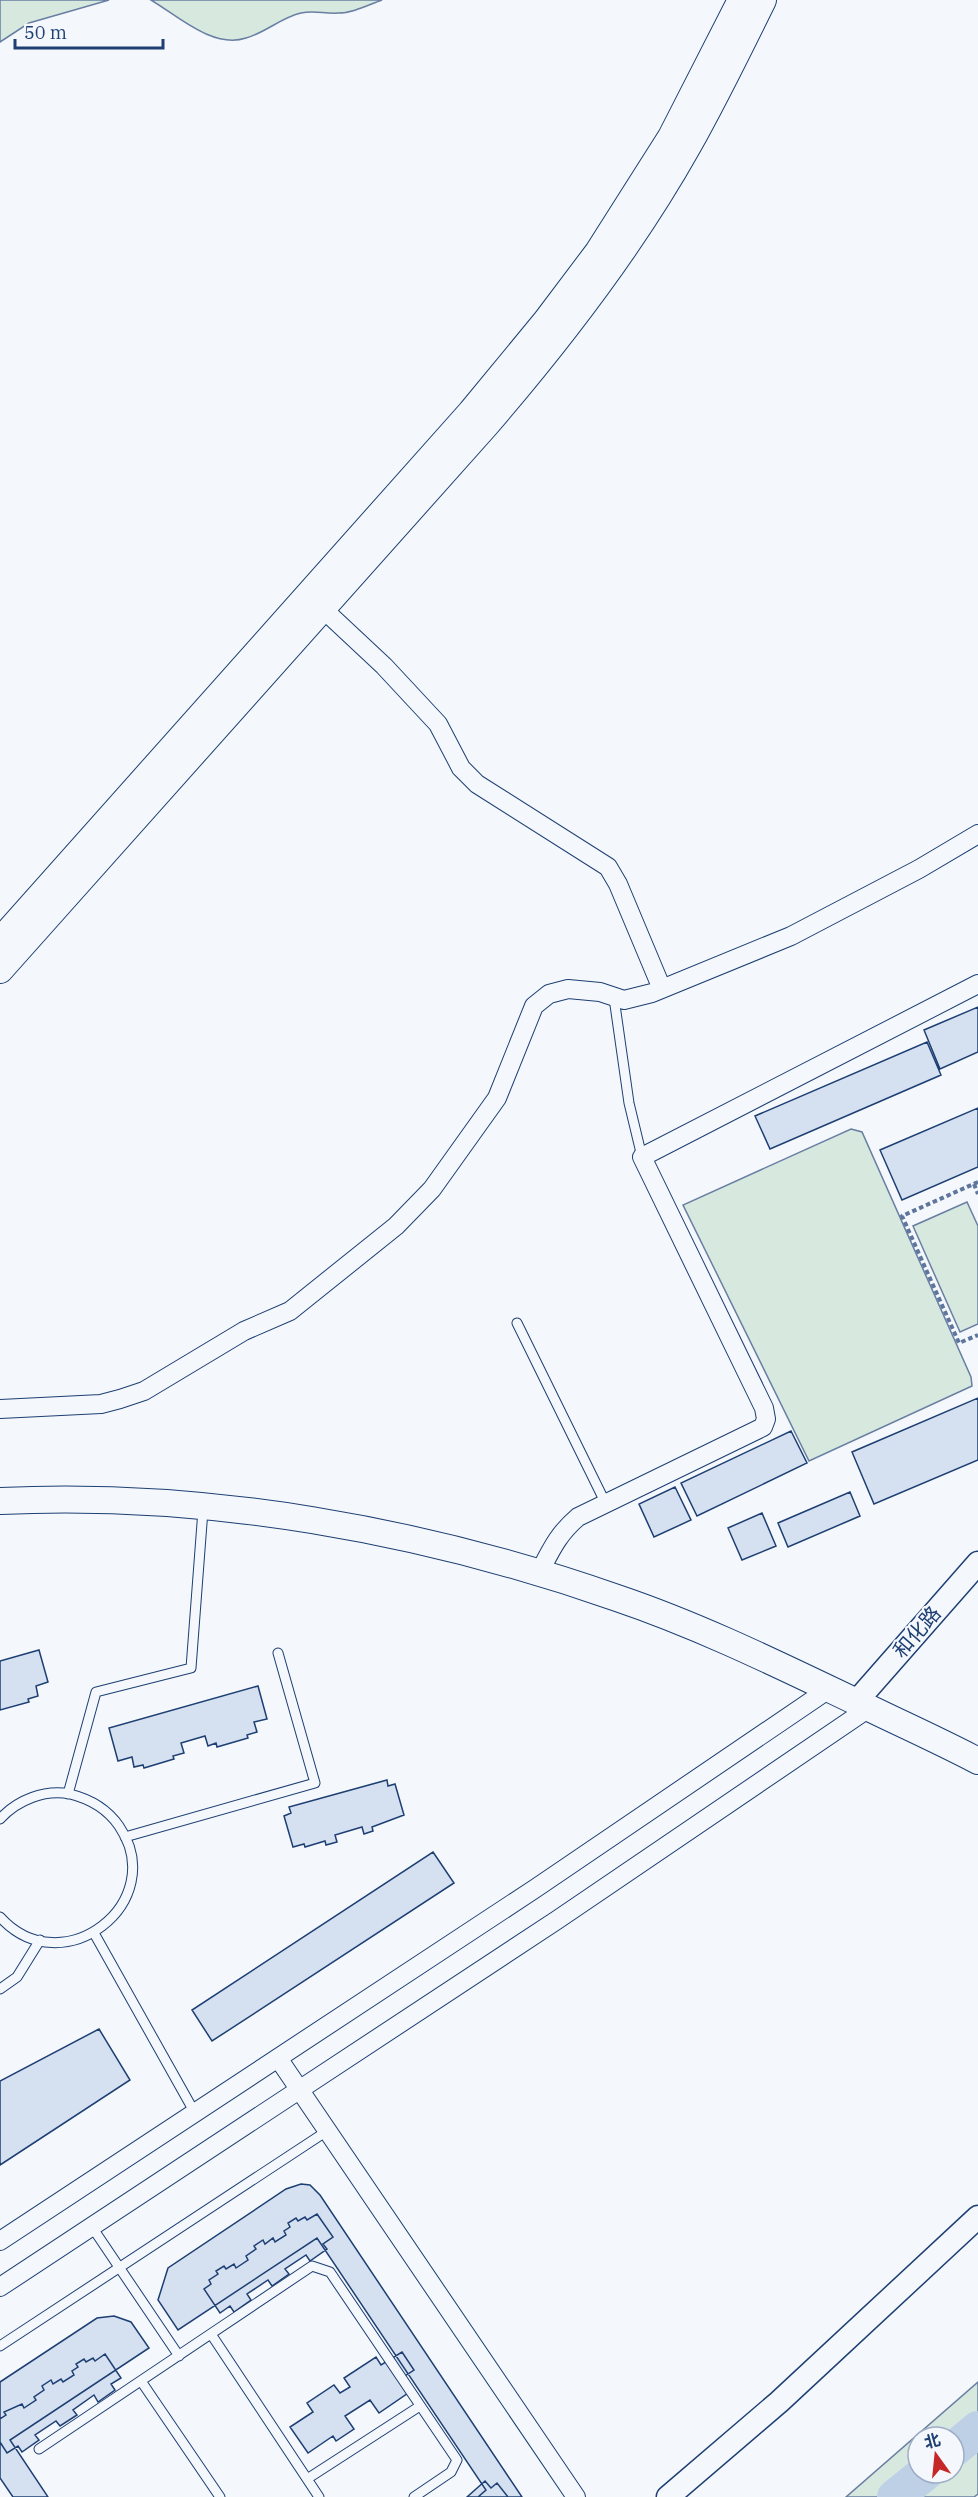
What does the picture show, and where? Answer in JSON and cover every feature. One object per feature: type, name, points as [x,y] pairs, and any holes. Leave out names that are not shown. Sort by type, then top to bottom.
[{"type":"main road","points":[[0,941],[471,412],[546,321],[598,252],[671,137],[741,0]]},
{"type":"main road","points":[[0,969],[518,387],[614,263],[688,146],[763,0]]},
{"type":"main road","points":[[0,1501],[96,1500],[250,1511],[460,1550],[539,1573],[670,1618],[829,1689],[978,1761]]},
{"type":"street","points":[[322,608],[384,666],[438,724],[461,768],[477,784],[608,867],[618,884],[662,989]]},
{"type":"street","points":[[0,1409],[101,1404],[144,1391],[244,1331],[290,1311],[396,1226],[432,1189],[497,1098],[534,1006],[549,994],[568,989],[600,992],[624,1000],[662,989],[791,936],[919,869],[978,834]]},
{"type":"street","points":[[539,1573],[563,1530],[578,1517],[763,1426],[766,1419],[764,1408],[642,1157],[978,984]]},
{"type":"street","name":"和化路","points":[[862,1705],[978,1563]]},
{"type":"street","points":[[0,2241],[546,1882],[829,1689]]},
{"type":"street","points":[[0,2287],[656,1854],[862,1705]]},
{"type":"street","points":[[278,2058],[576,2497]]},
{"type":"street","points":[[668,2497],[779,2402],[978,2217]]},
{"type":"lane","points":[[614,998],[629,1102],[642,1157]]},
{"type":"lane","points":[[518,1323],[606,1504]]},
{"type":"lane","points":[[68,1794],[96,1692],[190,1668],[204,1507]]},
{"type":"lane","points":[[125,1837],[315,1783],[278,1653]]},
{"type":"lane","points":[[0,1820],[16,1805],[28,1799],[55,1793],[68,1794],[94,1803],[115,1820],[125,1837],[131,1857],[130,1884],[117,1912],[94,1933],[65,1942],[40,1940],[20,1933],[0,1917]]},
{"type":"lane","points":[[94,1933],[195,2113]]},
{"type":"lane","points":[[0,1989],[17,1977],[40,1940]]},
{"type":"lane","points":[[0,2346],[327,2131]]},
{"type":"lane","points":[[92,2227],[179,2356]]},
{"type":"lane","points":[[39,2449],[312,2266],[330,2272],[457,2460],[451,2472],[414,2497]]},
{"type":"lane","points":[[211,2334],[319,2497]]},
{"type":"lane","points":[[141,2381],[220,2497]]},
{"type":"lane","points":[[307,2479],[420,2406]]},
{"type":"path","points":[[978,1194],[976,1183],[902,1216],[959,1343],[978,1335]]},
{"type":"shaded area","points":[[0,0],[109,0],[29,23],[0,42]]},
{"type":"shaded area","points":[[151,0],[382,0],[344,13],[301,13],[253,36],[234,40],[221,39],[196,29]]},
{"type":"shaded area","points":[[851,1129],[862,1132],[971,1377],[972,1386],[809,1461],[683,1205]]},
{"type":"shaded area","points":[[967,1202],[978,1226],[978,1324],[960,1332],[913,1226]]},
{"type":"shaded area","points":[[978,2382],[978,2494],[974,2497],[846,2497],[906,2445],[906,2485],[966,2485],[966,2425],[929,2425]]},
{"type":"building","points":[[978,1007],[978,1052],[940,1069],[924,1030]]},
{"type":"building","points":[[927,1042],[941,1075],[770,1149],[755,1116]]},
{"type":"building","points":[[978,1108],[978,1167],[902,1200],[880,1150]]},
{"type":"building","points":[[978,1398],[978,1460],[874,1504],[852,1452]]},
{"type":"building","points":[[791,1431],[807,1463],[697,1516],[681,1483]]},
{"type":"building","points":[[675,1487],[691,1520],[654,1537],[639,1504]]},
{"type":"building","points":[[850,1492],[860,1516],[788,1547],[778,1523]]},
{"type":"building","points":[[762,1513],[776,1546],[742,1560],[728,1528]]},
{"type":"building","points":[[39,1650],[48,1682],[36,1686],[38,1696],[28,1699],[29,1702],[0,1710],[0,1661]]},
{"type":"building","points":[[258,1686],[267,1719],[254,1722],[257,1732],[247,1735],[248,1738],[217,1747],[216,1743],[208,1746],[205,1736],[181,1743],[184,1753],[173,1756],[174,1759],[144,1768],[143,1765],[134,1767],[132,1757],[118,1761],[109,1728]]},
{"type":"building","points":[[387,1780],[388,1786],[395,1784],[404,1815],[372,1827],[373,1831],[364,1834],[362,1827],[335,1835],[337,1842],[326,1845],[325,1841],[305,1847],[304,1844],[293,1847],[284,1816],[291,1813],[289,1807]]},
{"type":"building","points":[[433,1852],[454,1883],[212,2041],[192,2010]]},
{"type":"building","points":[[99,2029],[130,2080],[0,2165],[0,2081]]},
{"type":"building","points":[[301,2184],[310,2185],[320,2195],[522,2497],[478,2497],[486,2490],[317,2238],[178,2330],[158,2300],[168,2268],[286,2189]]},
{"type":"building","points":[[317,2214],[333,2237],[323,2244],[327,2249],[310,2261],[306,2255],[285,2269],[289,2274],[272,2286],[268,2280],[247,2294],[251,2300],[234,2312],[230,2306],[220,2313],[204,2289],[211,2284],[209,2280],[218,2274],[216,2271],[234,2264],[236,2268],[248,2260],[246,2256],[263,2240],[265,2244],[273,2238],[275,2242],[286,2235],[284,2231],[290,2227],[288,2223],[296,2218],[298,2221],[305,2217],[307,2220]]},
{"type":"building","points":[[114,2316],[131,2322],[149,2348],[10,2440],[48,2497],[13,2497],[0,2478],[0,2382],[97,2318]]},
{"type":"building","points":[[402,2352],[414,2370],[402,2378],[411,2391],[379,2413],[370,2400],[345,2416],[354,2429],[336,2441],[333,2436],[308,2453],[290,2427],[313,2412],[307,2403],[334,2385],[340,2393],[350,2387],[344,2378],[376,2357],[381,2365]]},
{"type":"building","points":[[105,2354],[121,2378],[111,2384],[115,2390],[98,2402],[94,2395],[73,2410],[77,2415],[60,2426],[56,2421],[35,2435],[39,2440],[22,2452],[18,2446],[7,2453],[0,2442],[0,2419],[6,2415],[4,2412],[22,2404],[24,2408],[36,2400],[34,2397],[44,2390],[42,2386],[51,2380],[53,2384],[61,2379],[63,2382],[74,2375],[72,2371],[78,2367],[76,2364],[84,2359],[86,2362],[93,2358],[95,2361]]},
{"type":"building","points":[[485,2481],[491,2488],[497,2483],[508,2497],[467,2497]]},
{"type":"waterway","points":[[966,2439],[978,2429]]},
{"type":"waterway","points":[[895,2497],[910,2485]]}]
